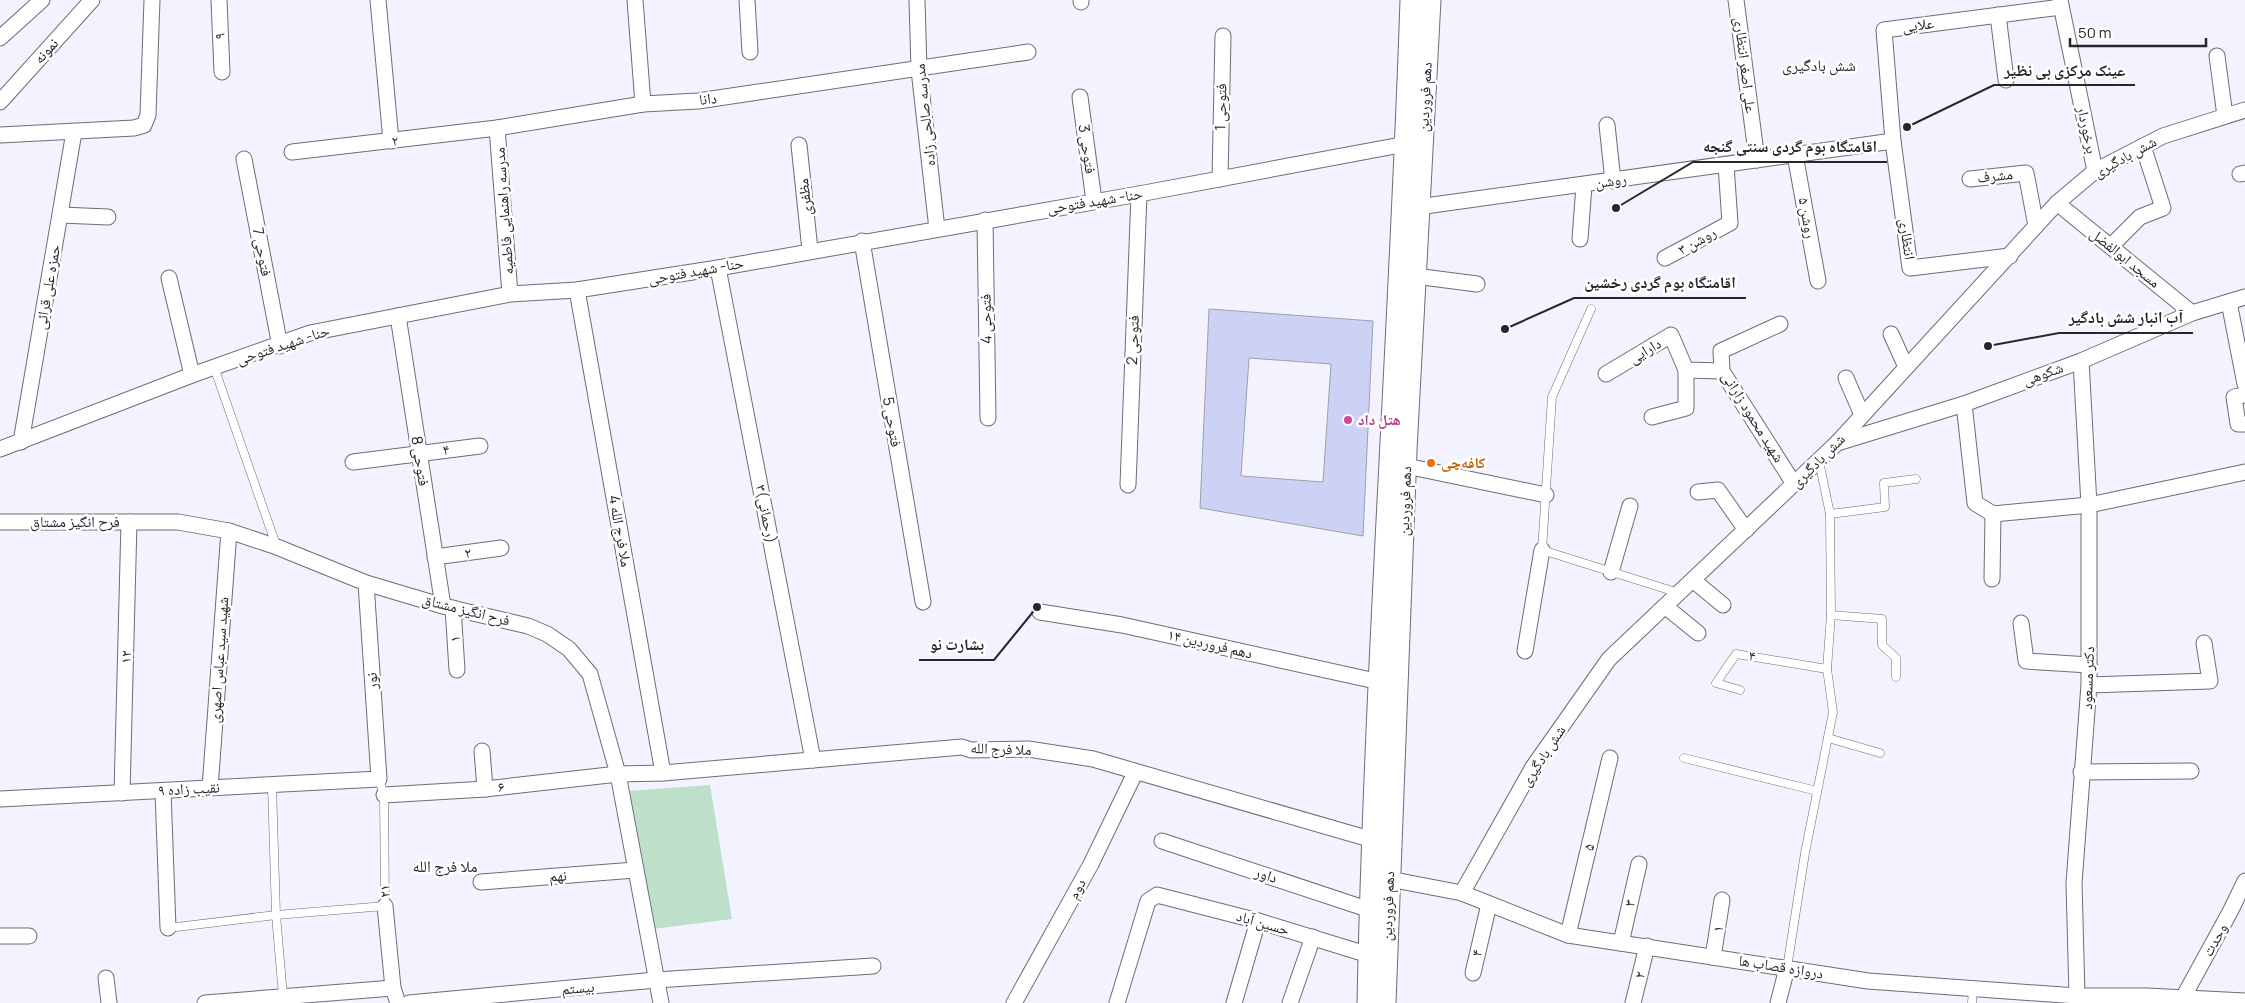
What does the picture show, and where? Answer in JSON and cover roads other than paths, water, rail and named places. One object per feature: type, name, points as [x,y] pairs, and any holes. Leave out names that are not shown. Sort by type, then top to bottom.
[{"type":"main road","name":"دهم فروردین","points":[[1368,1003],[1373,840],[1412,0]]},
{"type":"main road","name":"دهم فروردین","points":[[1385,1003],[1401,641],[1406,466],[1430,0]]},
{"type":"street","points":[[0,38],[42,0]]},
{"type":"street","name":"نمونه","points":[[2,98],[92,0]]},
{"type":"street","points":[[0,135],[134,128],[144,125],[148,115],[152,0]]},
{"type":"street","name":"۹","points":[[219,0],[222,72]]},
{"type":"street","points":[[378,0],[392,141]]},
{"type":"street","points":[[635,0],[644,104]]},
{"type":"street","points":[[747,0],[750,52]]},
{"type":"street","name":"مدرسه صالحی زاده","points":[[917,0],[919,70],[937,229]]},
{"type":"street","name":"علی اصغر انتظاری","points":[[1736,0],[1757,160]]},
{"type":"street","name":"علایی","points":[[1893,140],[1884,30],[1998,15],[2060,3]]},
{"type":"street","name":"برخوردار","points":[[2060,3],[2095,171]]},
{"type":"street","points":[[1998,15],[2006,80]]},
{"type":"street","name":"فتوحی 1","points":[[1220,179],[1223,36]]},
{"type":"street","name":"دانا","points":[[497,128],[644,104],[698,101],[919,70],[1028,52]]},
{"type":"street","points":[[2217,56],[2225,116]]},
{"type":"street","name":"فتوحی 3","points":[[1080,97],[1094,201]]},
{"type":"street","name":"شش بادگیری","points":[[1462,893],[1533,768],[1609,659],[1694,581],[1837,443],[2010,256],[2057,202],[2095,171],[2163,136],[2245,110]]},
{"type":"street","points":[[1607,125],[1613,181]]},
{"type":"street","name":"۲","points":[[292,152],[497,128]]},
{"type":"street","name":"مدرسه راهنمایی فاطمیه","points":[[497,128],[510,294]]},
{"type":"street","name":"حمزه علی قرائی","points":[[21,442],[74,132]]},
{"type":"street","name":"روشن","points":[[1418,207],[1893,140]]},
{"type":"street","name":"انتظاری","points":[[1893,140],[1910,268],[2010,256]]},
{"type":"street","name":"حنا- شهید فتوحی","points":[[0,449],[192,375],[280,346],[310,333],[510,294],[578,290],[718,268],[810,250],[1139,194],[1406,144]]},
{"type":"street","name":"مظفری","points":[[800,145],[810,250]]},
{"type":"street","points":[[2111,246],[2140,217],[2163,208],[2143,146]]},
{"type":"street","name":"روشن ۵","points":[[1795,155],[1818,281]]},
{"type":"street","name":"فتوحی 7","points":[[244,159],[280,346]]},
{"type":"street","name":"روشن ۳","points":[[1666,258],[1730,223],[1726,165]]},
{"type":"street","name":"مشرف","points":[[1970,179],[2026,173],[2036,226]]},
{"type":"street","points":[[1580,239],[1584,185]]},
{"type":"street","name":"فتوحی 2","points":[[1128,485],[1139,194]]},
{"type":"street","name":"مسجد ابوالفضل","points":[[2057,202],[2192,312]]},
{"type":"street","points":[[61,215],[108,217]]},
{"type":"street","name":"فتوحی 4","points":[[985,220],[988,418]]},
{"type":"street","name":"فتوحی 5","points":[[862,241],[923,602]]},
{"type":"street","name":"۳(رحمانی)","points":[[718,268],[813,760]]},
{"type":"street","points":[[1415,276],[1477,284]]},
{"type":"street","points":[[169,278],[192,375]]},
{"type":"street","name":"4 ملا فرج الله","points":[[578,290],[663,773]]},
{"type":"street","name":"شکوهی","points":[[1837,443],[1964,404],[2081,361],[2192,312],[2245,297]]},
{"type":"street","points":[[2228,302],[2245,384]]},
{"type":"street","name":"فتوحی 8","points":[[398,316],[434,557],[448,607]]},
{"type":"street","name":"شهید محمود زارانی","points":[[1780,324],[1721,351],[1722,371],[1794,484]]},
{"type":"street","points":[[1890,334],[1906,367]]},
{"type":"street","name":"دارایی","points":[[1606,374],[1671,335],[1686,370]]},
{"type":"street","name":"دکتر مسعود","points":[[2081,361],[2089,505],[2089,685],[2074,883],[2083,998]]},
{"type":"street","points":[[1652,417],[1686,408],[1686,370],[1722,371]]},
{"type":"street","points":[[1846,378],[1862,415]]},
{"type":"street","points":[[2245,395],[2234,397],[2238,424],[2245,424]]},
{"type":"street","points":[[1964,404],[1974,503],[1993,514],[2089,505],[2245,472]]},
{"type":"street","name":"۴","points":[[353,462],[480,446]]},
{"type":"street","points":[[1406,466],[1546,495]]},
{"type":"street","points":[[1698,492],[1718,490],[1746,530]]},
{"type":"street","points":[[1611,572],[1630,506]]},
{"type":"street","points":[[1992,579],[1993,514]]},
{"type":"street","name":"فرح انگیز مشتاق","points":[[0,522],[178,522],[229,531],[277,547],[366,583],[448,607],[528,626],[547,634],[569,649],[590,674],[618,774],[634,870],[661,1003]]},
{"type":"street","name":"۱۲","points":[[122,793],[129,522]]},
{"type":"street","name":"شهید سید عباس اصهری","points":[[210,788],[229,531]]},
{"type":"street","name":"۲","points":[[434,557],[501,548]]},
{"type":"street","points":[[1525,651],[1542,550]]},
{"type":"street","points":[[1694,581],[1723,605]]},
{"type":"street","name":"نور","points":[[366,583],[378,779]]},
{"type":"street","name":"۱","points":[[448,607],[457,670]]},
{"type":"street","points":[[1666,607],[1698,634]]},
{"type":"street","name":"دهم فروردین ۱۴","points":[[1040,612],[1122,625],[1380,682]]},
{"type":"street","points":[[2021,623],[2026,661],[2089,665]]},
{"type":"street","points":[[2089,685],[2210,681],[2204,643]]},
{"type":"street","name":"ملا فرج الله","points":[[618,774],[663,773],[962,748],[972,750],[1028,749],[1093,759],[1135,773],[1373,840]]},
{"type":"street","points":[[482,751],[485,789]]},
{"type":"street","name":"۵","points":[[1568,935],[1610,758]]},
{"type":"street","points":[[2082,772],[2191,771]]},
{"type":"street","name":"دوم","points":[[1014,1003],[1091,864],[1135,773]]},
{"type":"street","name":"۶","points":[[384,795],[485,789],[618,774]]},
{"type":"street","name":"نقیب زاده ۹","points":[[0,799],[378,779]]},
{"type":"street","points":[[163,791],[168,928]]},
{"type":"street","name":"داور","points":[[1162,840],[1370,910]]},
{"type":"street","name":"۳","points":[[1621,943],[1639,864]]},
{"type":"street","name":"نهم","points":[[481,882],[634,870]]},
{"type":"street","name":"دروازه قصاب ها","points":[[1389,879],[1462,893],[1568,935],[1868,981],[1973,996],[2244,1002]]},
{"type":"street","name":"وحدت","points":[[2181,1000],[2238,912],[2245,881]]},
{"type":"street","name":"حسین آباد","points":[[1117,1003],[1148,901],[1157,895],[1258,921],[1369,955]]},
{"type":"street","name":"۱","points":[[1713,957],[1722,900]]},
{"type":"street","name":"۴","points":[[1473,973],[1489,904]]},
{"type":"street","name":"۲۱","points":[[385,906],[393,988],[398,1003]]},
{"type":"street","points":[[1234,1003],[1258,921]]},
{"type":"street","points":[[0,936],[29,936]]},
{"type":"street","points":[[1290,1003],[1313,938]]},
{"type":"street","name":"۲","points":[[1633,1003],[1646,946]]},
{"type":"street","name":"بیستم","points":[[409,1003],[656,980],[873,966]]},
{"type":"street","points":[[1778,1003],[1787,968]]},
{"type":"street","points":[[106,978],[108,1003]]},
{"type":"street","points":[[205,1003],[274,999],[393,988]]},
{"type":"lane","points":[[1591,309],[1552,397],[1542,550],[1681,593]]},
{"type":"lane","points":[[214,367],[277,547]]},
{"type":"lane","points":[[1787,968],[1804,853],[1833,712],[1827,669],[1830,616],[1830,514],[1819,461]]},
{"type":"lane","points":[[1830,514],[1885,507],[1884,483],[1916,479]]},
{"type":"lane","points":[[1830,616],[1882,618],[1882,645],[1896,658],[1896,677]]},
{"type":"lane","name":"۴","points":[[1740,690],[1716,683],[1736,654],[1827,669]]},
{"type":"lane","points":[[1828,738],[1880,753]]},
{"type":"lane","points":[[1684,758],[1817,791]]},
{"type":"lane","name":"۲۱","points":[[378,779],[384,795],[385,906]]},
{"type":"lane","points":[[272,785],[276,915],[274,999]]},
{"type":"lane","points":[[168,928],[276,915],[385,906]]},
{"type":"place","name":"عینک مرکزی بی نظیر","points":[[1907,127]]},
{"type":"place","name":"اقامتگاه بوم گردی سنتی گنجه","points":[[1616,208]]},
{"type":"place","name":"اقامتگاه بوم گردی رخشین","points":[[1505,329]]},
{"type":"place","name":"آب انبار شش بادگیر","points":[[1988,346]]},
{"type":"place","name":"هتل داد","points":[[1348,420]]},
{"type":"place","name":"کافه‌چی","points":[[1431,463]]},
{"type":"place","name":"بشارت نو","points":[[1037,607]]},
{"type":"district","name":"شش بادگیری","points":[[1819,65]]},
{"type":"district","name":"ملا فرج الله","points":[[445,866]]}]
